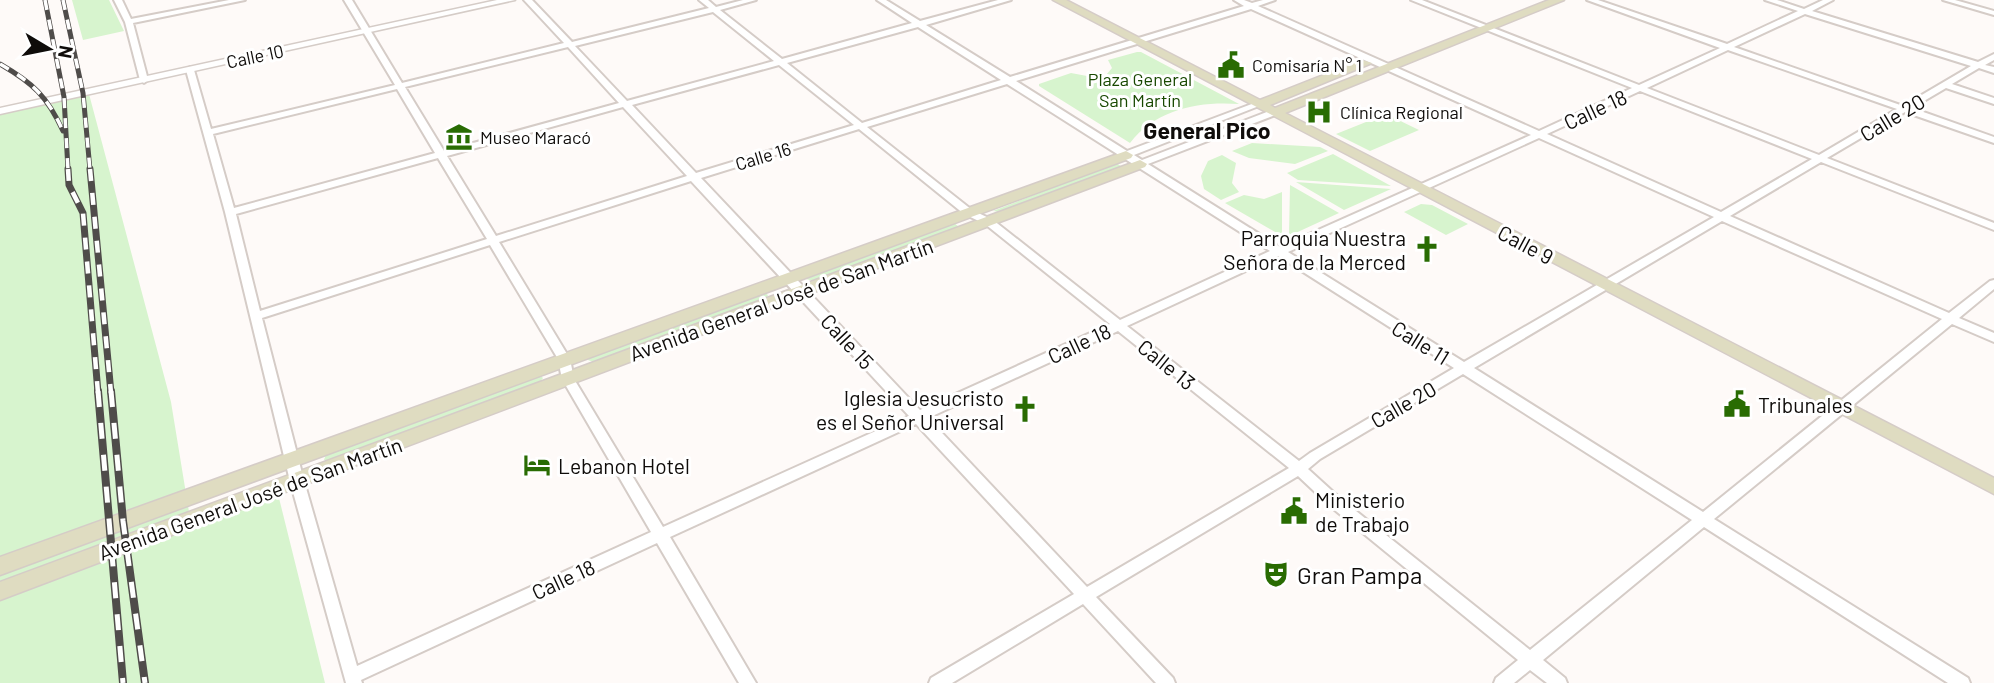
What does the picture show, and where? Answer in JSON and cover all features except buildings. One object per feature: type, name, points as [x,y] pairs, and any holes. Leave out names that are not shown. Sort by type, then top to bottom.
[{"type":"main road","name":"Calle 9","points":[[1058,0],[1994,487]]},
{"type":"main road","name":"Avenida General José de San Martín","points":[[1268,108],[1372,60],[1530,0]]},
{"type":"main road","name":"Avenida General José de San Martín","points":[[1268,108],[1388,67],[1559,0]]},
{"type":"main road","name":"Avenida General José de San Martín","points":[[0,566],[968,212],[1133,159]]},
{"type":"main road","name":"Avenida General José de San Martín","points":[[0,591],[989,222],[1133,159]]},
{"type":"street","points":[[118,0],[129,22],[144,80]]},
{"type":"street","points":[[129,22],[240,0]]},
{"type":"street","points":[[348,0],[564,359],[568,379],[748,683]]},
{"type":"street","name":"Calle 10","points":[[0,111],[510,0]]},
{"type":"street","name":"Calle 15","points":[[528,0],[1167,683]]},
{"type":"street","name":"Calle 13","points":[[704,0],[968,212],[989,222],[1299,468],[1336,503],[1559,683]]},
{"type":"street","points":[[207,133],[752,0]]},
{"type":"street","name":"Calle 11","points":[[881,0],[1962,683]]},
{"type":"street","points":[[230,212],[1007,0]]},
{"type":"street","points":[[1238,0],[1994,338]]},
{"type":"street","name":"Calle 16","points":[[256,316],[694,177],[1271,0]]},
{"type":"street","points":[[1415,0],[1994,227]]},
{"type":"street","points":[[1591,0],[1994,139]]},
{"type":"street","points":[[1769,0],[1994,69]]},
{"type":"street","name":"Calle 18","points":[[353,680],[661,534],[1420,187],[1441,180],[1829,0]]},
{"type":"street","points":[[1947,0],[1994,13]]},
{"type":"street","name":"Calle 20","points":[[937,683],[1315,456],[1994,56]]},
{"type":"street","points":[[190,70],[230,212],[297,481],[353,680]]},
{"type":"street","points":[[1946,85],[1994,101]]},
{"type":"street","name":"Avenida General José de San Martín","points":[[1133,159],[1268,108]]},
{"type":"street","name":"Avenida General José de San Martín","points":[[1133,159],[1268,108]]},
{"type":"street","points":[[1502,683],[1994,283]]},
{"type":"green space","points":[[72,0],[109,0],[124,31],[83,40]]},
{"type":"green space","name":"Plaza General San Martín","points":[[1137,52],[1239,104],[1194,106],[1165,115],[1152,122],[1130,143],[1039,86],[1071,73],[1106,75],[1112,68],[1108,60]]},
{"type":"green space","points":[[89,94],[171,402],[190,518],[276,486],[325,683],[0,683],[0,113]]},
{"type":"green space","points":[[1386,114],[1419,130],[1370,151],[1336,134]]},
{"type":"green space","name":"Plaza General San Martín","points":[[1252,143],[1320,147],[1328,151],[1295,164],[1249,158],[1232,151]]},
{"type":"green space","points":[[1333,154],[1391,186],[1298,180],[1287,173]]},
{"type":"green space","name":"Plaza General San Martín","points":[[1222,155],[1236,163],[1232,183],[1239,192],[1221,200],[1204,189],[1201,176],[1208,161]]},
{"type":"green space","points":[[1116,163],[1121,166],[1000,212],[993,211]]},
{"type":"green space","points":[[1296,182],[1391,189],[1344,210]]},
{"type":"green space","points":[[1290,185],[1339,213],[1289,236]]},
{"type":"green space","points":[[1282,192],[1282,236],[1225,203],[1244,195],[1264,199]]},
{"type":"green space","points":[[1421,204],[1432,205],[1468,224],[1446,235],[1404,212]]},
{"type":"green space","points":[[954,223],[958,226],[954,229],[814,281],[806,279]]},
{"type":"green space","points":[[765,293],[768,295],[766,299],[596,363],[588,360],[589,357]]},
{"type":"green space","points":[[540,375],[543,378],[539,383],[332,461],[324,460],[326,454]]},
{"type":"railway","points":[[45,0],[64,97],[68,170]]},
{"type":"railway","points":[[63,0],[83,93],[90,170]]},
{"type":"railway","points":[[0,64],[38,91],[63,131]]},
{"type":"railway","points":[[68,169],[69,185],[83,213],[98,393]]},
{"type":"railway","points":[[90,169],[111,393]]},
{"type":"railway","points":[[98,391],[123,683]]},
{"type":"railway","points":[[111,391],[123,521],[145,683]]},
{"type":"place","name":"Comisaría N° 1","points":[[1231,65]]},
{"type":"place","name":"Clínica Regional","points":[[1319,112]]},
{"type":"place","name":"Museo Maracó","points":[[459,137]]},
{"type":"place","name":"Parroquia Nuestra Señora de la Merced","points":[[1427,249]]},
{"type":"place","name":"Tribunales","points":[[1737,404]]},
{"type":"place","name":"Iglesia Jesucristo es el Señor Universal","points":[[1025,409]]},
{"type":"place","name":"Lebanon Hotel","points":[[537,465]]},
{"type":"place","name":"Ministerio de Trabajo","points":[[1294,511]]},
{"type":"place","name":"Gran Pampa","points":[[1276,574]]},
{"type":"district","name":"General Pico","points":[[1207,130]]}]
